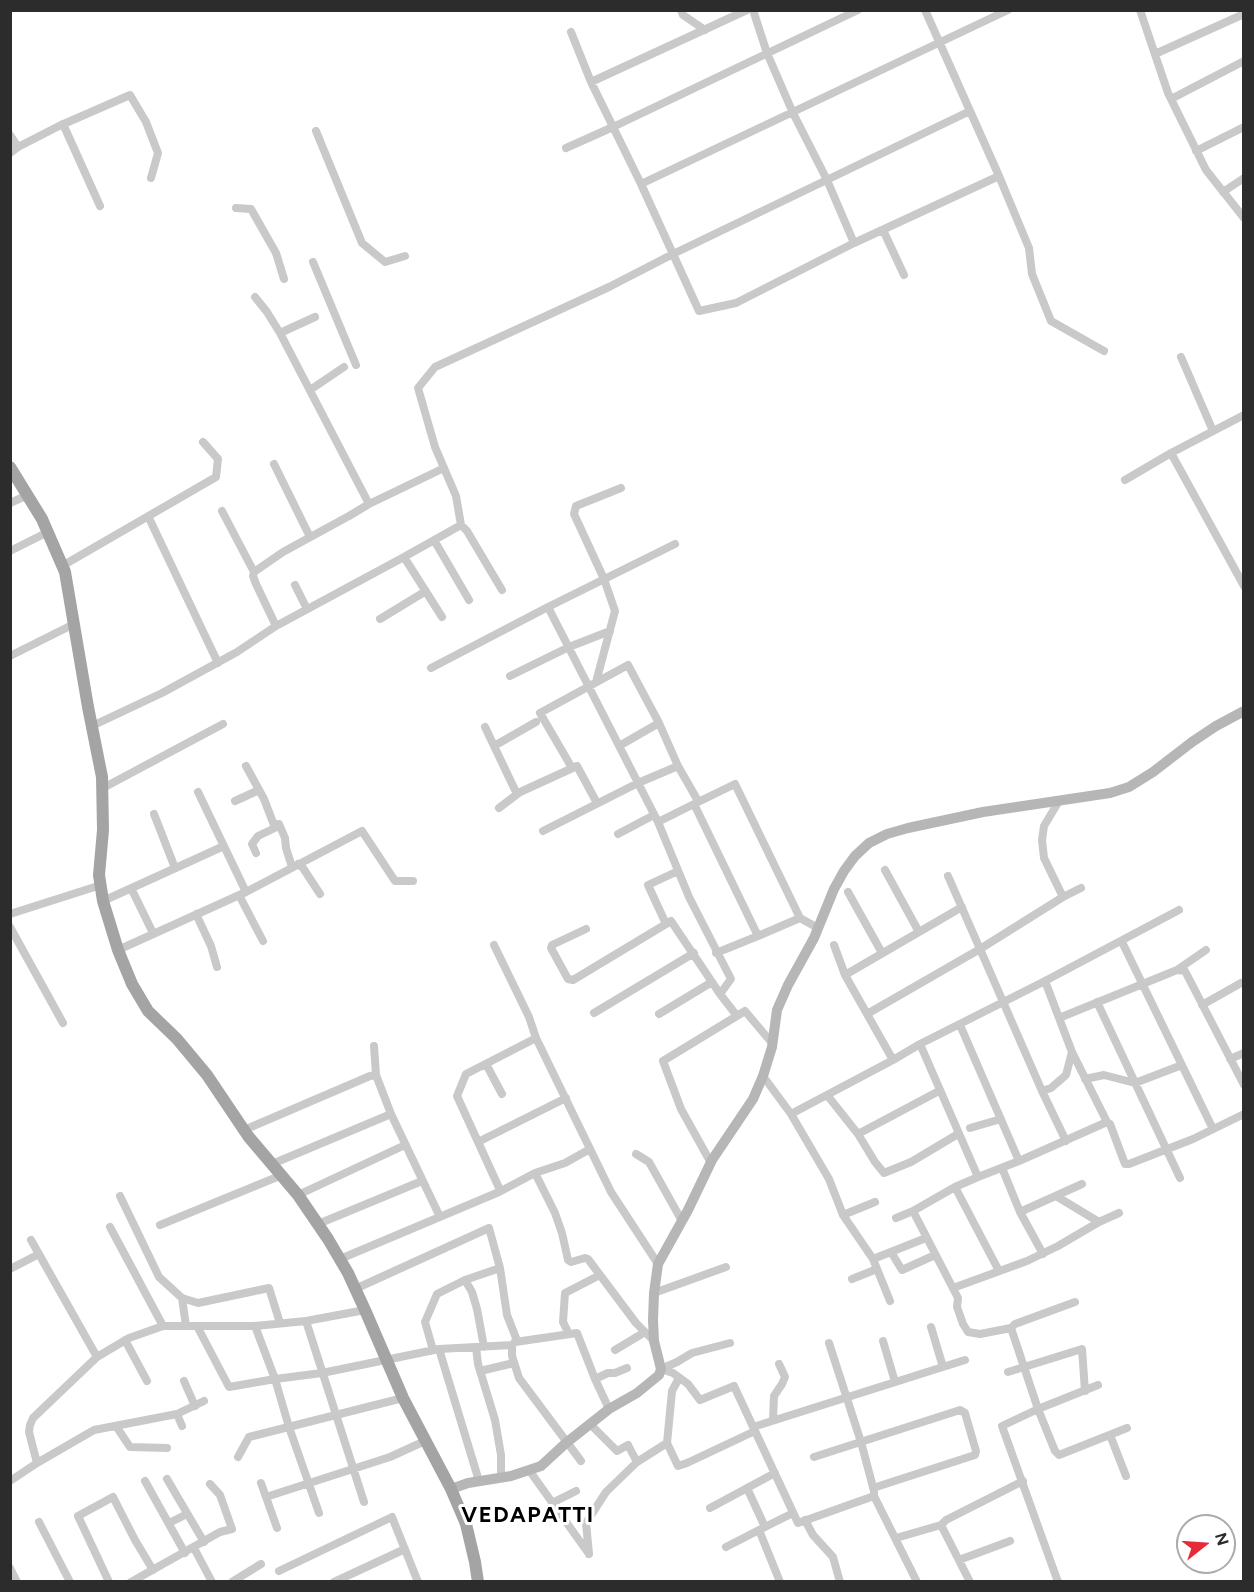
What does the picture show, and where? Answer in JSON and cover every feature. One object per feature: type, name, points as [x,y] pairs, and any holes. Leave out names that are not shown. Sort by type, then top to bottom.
[{"type":"main road","points":[[12,472],[42,519],[64,572],[102,777],[104,830],[99,875],[103,901],[118,950],[132,984],[148,1011],[177,1039],[207,1075],[244,1130],[298,1195],[340,1259],[403,1398],[451,1489],[466,1524],[478,1581]]},
{"type":"street","points":[[681,10],[683,15],[705,30]]},
{"type":"street","points":[[591,82],[747,10]]},
{"type":"street","points":[[753,10],[768,53],[854,243]]},
{"type":"street","points":[[566,148],[858,10]]},
{"type":"street","points":[[925,10],[1029,248],[1032,274],[1051,321],[1104,351]]},
{"type":"street","points":[[641,184],[1008,10]]},
{"type":"street","points":[[1140,10],[1171,99],[1196,151],[1206,170],[1244,218]]},
{"type":"street","points":[[1155,54],[1244,14]]},
{"type":"street","points":[[572,32],[591,82],[699,311],[736,303],[854,243],[999,176]]},
{"type":"street","points":[[1171,99],[1244,61]]},
{"type":"street","points":[[10,153],[63,124],[130,94],[146,122],[158,153],[151,178]]},
{"type":"street","points":[[502,590],[467,531],[461,525],[456,496],[435,447],[418,388],[435,367],[609,287],[970,111]]},
{"type":"street","points":[[63,124],[100,206]]},
{"type":"street","points":[[1196,151],[1244,127]]},
{"type":"street","points":[[316,131],[362,243],[385,262],[405,256]]},
{"type":"street","points":[[10,135],[18,147]]},
{"type":"street","points":[[1223,192],[1244,178]]},
{"type":"street","points":[[236,208],[251,209],[276,253],[284,279]]},
{"type":"street","points":[[883,230],[904,275]]},
{"type":"street","points":[[313,262],[356,365]]},
{"type":"street","points":[[255,297],[280,333],[369,504]]},
{"type":"street","points":[[280,333],[315,317]]},
{"type":"street","points":[[1181,357],[1213,431]]},
{"type":"street","points":[[310,390],[344,367]]},
{"type":"street","points":[[1125,480],[1244,415]]},
{"type":"street","points":[[62,566],[216,477],[218,459],[203,442]]},
{"type":"street","points":[[1171,453],[1244,586]]},
{"type":"street","points":[[274,464],[310,537]]},
{"type":"street","points":[[254,572],[283,552],[369,504],[444,468]]},
{"type":"street","points":[[593,684],[615,611],[604,579],[574,514],[576,506],[621,488]]},
{"type":"street","points":[[10,503],[28,495]]},
{"type":"street","points":[[222,512],[254,572],[256,584],[276,626]]},
{"type":"street","points":[[148,516],[218,663]]},
{"type":"street","points":[[92,726],[218,663],[276,626],[461,525]]},
{"type":"street","points":[[10,550],[48,532]]},
{"type":"street","points":[[434,540],[470,600]]},
{"type":"street","points":[[431,668],[675,544]]},
{"type":"street","points":[[404,557],[442,616]]},
{"type":"street","points":[[295,585],[308,609]]},
{"type":"street","points":[[380,619],[426,591]]},
{"type":"street","points":[[548,607],[569,647],[593,684],[619,746],[656,819],[689,897],[731,979],[720,994]]},
{"type":"street","points":[[10,656],[74,624]]},
{"type":"street","points":[[510,676],[569,647],[610,631]]},
{"type":"street","points":[[572,768],[540,713],[628,665],[759,936]]},
{"type":"street","points":[[814,1457],[960,1410],[965,1413],[976,1451],[975,1455],[873,1492],[798,1523],[734,1386],[700,1400],[688,1384],[661,1369],[654,1341],[654,1293],[658,1264],[711,1162],[753,1099],[763,1076],[772,1043],[777,1010],[844,871],[869,843],[887,834],[983,812],[1110,793],[1129,787],[1215,726],[1244,711]]},
{"type":"street","points":[[494,746],[536,722]]},
{"type":"street","points":[[619,746],[658,723]]},
{"type":"street","points":[[103,788],[223,724]]},
{"type":"street","points":[[485,727],[515,790],[520,792]]},
{"type":"street","points":[[499,808],[520,792],[577,765],[597,803]]},
{"type":"street","points":[[246,766],[274,825],[279,824],[285,838],[286,848],[295,865],[303,868],[320,894]]},
{"type":"street","points":[[543,831],[638,783],[678,766]]},
{"type":"street","points":[[618,834],[735,784],[800,918],[818,928]]},
{"type":"street","points":[[235,801],[259,790]]},
{"type":"street","points":[[198,792],[224,846],[263,941]]},
{"type":"street","points":[[1059,801],[1044,826],[1042,840],[1044,858],[1063,897]]},
{"type":"street","points":[[154,814],[175,868]]},
{"type":"street","points":[[256,853],[252,844],[258,836],[279,826]]},
{"type":"street","points":[[118,950],[242,893],[362,831],[395,881],[413,881]]},
{"type":"street","points":[[103,901],[224,846]]},
{"type":"street","points":[[666,924],[648,885],[678,870]]},
{"type":"street","points":[[885,870],[919,932]]},
{"type":"street","points":[[948,876],[1042,1091],[1066,1140]]},
{"type":"street","points":[[10,914],[101,885]]},
{"type":"street","points":[[131,888],[153,933]]},
{"type":"street","points":[[867,1014],[1081,888]]},
{"type":"street","points":[[848,892],[882,953]]},
{"type":"street","points":[[845,975],[962,907]]},
{"type":"street","points":[[791,1114],[920,1044],[1122,942],[1179,910]]},
{"type":"street","points":[[196,914],[211,946],[217,966]]},
{"type":"street","points":[[716,953],[800,918]]},
{"type":"street","points":[[586,929],[552,945],[551,948],[568,979],[573,980],[671,921],[737,1016]]},
{"type":"street","points":[[10,927],[63,1023]]},
{"type":"street","points":[[1122,942],[1213,1130]]},
{"type":"street","points":[[494,945],[536,1038],[611,1192],[658,1264]]},
{"type":"street","points":[[834,945],[845,975],[893,1060]]},
{"type":"street","points":[[1059,1018],[1176,971],[1206,950]]},
{"type":"street","points":[[594,1013],[694,954]]},
{"type":"street","points":[[1176,971],[1185,971],[1244,1085]]},
{"type":"street","points":[[1045,981],[1072,1052],[1110,1124],[1125,1164],[1213,1130],[1244,1114]]},
{"type":"street","points":[[659,1014],[712,982]]},
{"type":"street","points":[[1202,1005],[1241,983]]},
{"type":"street","points":[[1097,1002],[1180,1178]]},
{"type":"street","points":[[711,1162],[681,1109],[663,1060],[745,1011],[772,1043]]},
{"type":"street","points":[[960,1025],[1019,1161]]},
{"type":"street","points":[[500,1190],[457,1096],[466,1074],[536,1038]]},
{"type":"street","points":[[920,1044],[978,1177]]},
{"type":"street","points":[[374,1046],[376,1075],[391,1114],[440,1217]]},
{"type":"street","points":[[1042,1091],[1051,1088],[1066,1075],[1072,1052]]},
{"type":"street","points":[[1230,1059],[1244,1053]]},
{"type":"street","points":[[486,1064],[502,1094]]},
{"type":"street","points":[[1085,1079],[1104,1075],[1135,1083],[1182,1065]]},
{"type":"street","points":[[244,1130],[376,1075]]},
{"type":"street","points":[[763,1076],[791,1114],[829,1179],[843,1215],[873,1259],[890,1301]]},
{"type":"street","points":[[858,1134],[939,1091]]},
{"type":"street","points":[[827,1095],[858,1134],[884,1173],[910,1162],[958,1134]]},
{"type":"street","points":[[478,1142],[566,1098]]},
{"type":"street","points":[[272,1164],[391,1114]]},
{"type":"street","points":[[970,1128],[1001,1119]]},
{"type":"street","points":[[896,1218],[955,1187],[1107,1122]]},
{"type":"street","points":[[298,1195],[405,1145]]},
{"type":"street","points":[[340,1259],[536,1173],[565,1163],[590,1149]]},
{"type":"street","points":[[636,1154],[649,1162],[682,1221]]},
{"type":"street","points":[[1002,1168],[1020,1212],[1042,1254]]},
{"type":"street","points":[[536,1173],[555,1213],[568,1260],[571,1262],[588,1259],[636,1323],[654,1341]]},
{"type":"street","points":[[160,1225],[282,1175]]},
{"type":"street","points":[[318,1224],[422,1181]]},
{"type":"street","points":[[1020,1212],[1082,1184]]},
{"type":"street","points":[[955,1187],[999,1271]]},
{"type":"street","points":[[120,1196],[159,1277],[182,1298],[198,1303],[269,1288],[280,1323]]},
{"type":"street","points":[[1056,1196],[1099,1222]]},
{"type":"street","points":[[843,1215],[874,1202]]},
{"type":"street","points":[[913,1211],[957,1298],[957,1307],[968,1332],[980,1334],[1011,1328],[1015,1324],[1075,1302]]},
{"type":"street","points":[[952,1288],[1028,1261],[1119,1213]]},
{"type":"street","points":[[110,1227],[163,1326]]},
{"type":"street","points":[[355,1289],[489,1228],[500,1268],[507,1315],[515,1336],[514,1363],[519,1378],[581,1461]]},
{"type":"street","points":[[873,1259],[926,1238]]},
{"type":"street","points":[[31,1240],[97,1357]]},
{"type":"street","points":[[891,1252],[902,1270],[936,1255]]},
{"type":"street","points":[[10,1269],[39,1254]]},
{"type":"street","points":[[654,1293],[726,1267]]},
{"type":"street","points":[[479,1481],[425,1322],[437,1294],[465,1280],[500,1268]]},
{"type":"street","points":[[852,1279],[877,1269]]},
{"type":"street","points":[[569,1334],[563,1322],[565,1293],[600,1275]]},
{"type":"street","points":[[465,1280],[472,1292],[477,1309],[480,1371],[495,1420],[501,1455],[501,1478]]},
{"type":"street","points":[[182,1298],[186,1326]]},
{"type":"street","points":[[37,1463],[29,1432],[33,1418],[97,1357],[125,1340],[163,1326],[255,1326],[306,1321],[365,1310]]},
{"type":"street","points":[[306,1321],[364,1502]]},
{"type":"street","points":[[197,1326],[228,1388],[275,1378],[322,1373],[436,1350],[514,1343],[577,1333],[609,1409]]},
{"type":"street","points":[[255,1326],[275,1378],[319,1512]]},
{"type":"street","points":[[931,1327],[943,1367]]},
{"type":"street","points":[[1011,1328],[1038,1409],[1055,1451],[1059,1455],[1127,1428]]},
{"type":"street","points":[[615,1350],[645,1332]]},
{"type":"street","points":[[125,1340],[147,1381]]},
{"type":"street","points":[[884,1341],[895,1382]]},
{"type":"street","points":[[451,1489],[468,1483],[512,1476],[541,1466],[609,1409],[637,1393],[658,1375],[661,1369],[692,1353],[730,1342]]},
{"type":"street","points":[[829,1343],[861,1442],[873,1492],[917,1581]]},
{"type":"street","points":[[1008,1372],[1082,1349],[1085,1390]]},
{"type":"street","points":[[679,1378],[672,1391],[667,1443],[678,1466],[773,1420],[965,1360]]},
{"type":"street","points":[[480,1371],[514,1363]]},
{"type":"street","points":[[773,1420],[774,1396],[785,1377],[779,1364]]},
{"type":"street","points":[[595,1379],[627,1368]]},
{"type":"street","points":[[184,1380],[195,1406]]},
{"type":"street","points":[[1058,1581],[1002,1426],[1098,1385]]},
{"type":"street","points":[[238,1457],[249,1437],[403,1398]]},
{"type":"street","points":[[10,1481],[94,1430],[177,1414],[204,1401]]},
{"type":"street","points":[[177,1414],[182,1426]]},
{"type":"street","points":[[590,1424],[617,1451],[628,1445],[637,1462]]},
{"type":"street","points":[[116,1426],[130,1447],[167,1448]]},
{"type":"street","points":[[1110,1435],[1125,1476]]},
{"type":"street","points":[[266,1497],[390,1456],[425,1441]]},
{"type":"street","points":[[529,1470],[589,1554],[586,1523],[606,1492],[637,1462],[667,1443]]},
{"type":"street","points":[[710,1508],[775,1473]]},
{"type":"street","points":[[167,1479],[204,1542]]},
{"type":"street","points":[[145,1481],[185,1552]]},
{"type":"street","points":[[896,1538],[941,1525],[946,1520],[1023,1481]]},
{"type":"street","points":[[261,1483],[277,1528]]},
{"type":"street","points":[[131,1581],[146,1578],[153,1570],[220,1532],[232,1528],[220,1495],[210,1484]]},
{"type":"street","points":[[747,1488],[780,1581]]},
{"type":"street","points":[[552,1503],[576,1491]]},
{"type":"street","points":[[109,1581],[78,1516],[114,1497],[153,1570]]},
{"type":"street","points":[[726,1547],[794,1513]]},
{"type":"street","points":[[169,1523],[187,1514]]},
{"type":"street","points":[[279,1571],[392,1517],[418,1581]]},
{"type":"street","points":[[805,1520],[813,1535],[833,1557],[840,1581]]},
{"type":"street","points":[[39,1522],[70,1581]]},
{"type":"street","points":[[941,1525],[970,1581]]},
{"type":"street","points":[[959,1560],[1010,1541]]},
{"type":"street","points":[[194,1548],[212,1581]]},
{"type":"street","points":[[334,1581],[405,1549]]},
{"type":"street","points":[[232,1581],[261,1564]]},
{"type":"street","points":[[10,1568],[17,1581]]},
{"type":"district","name":"VEDAPATTI","points":[[528,1516]]}]
